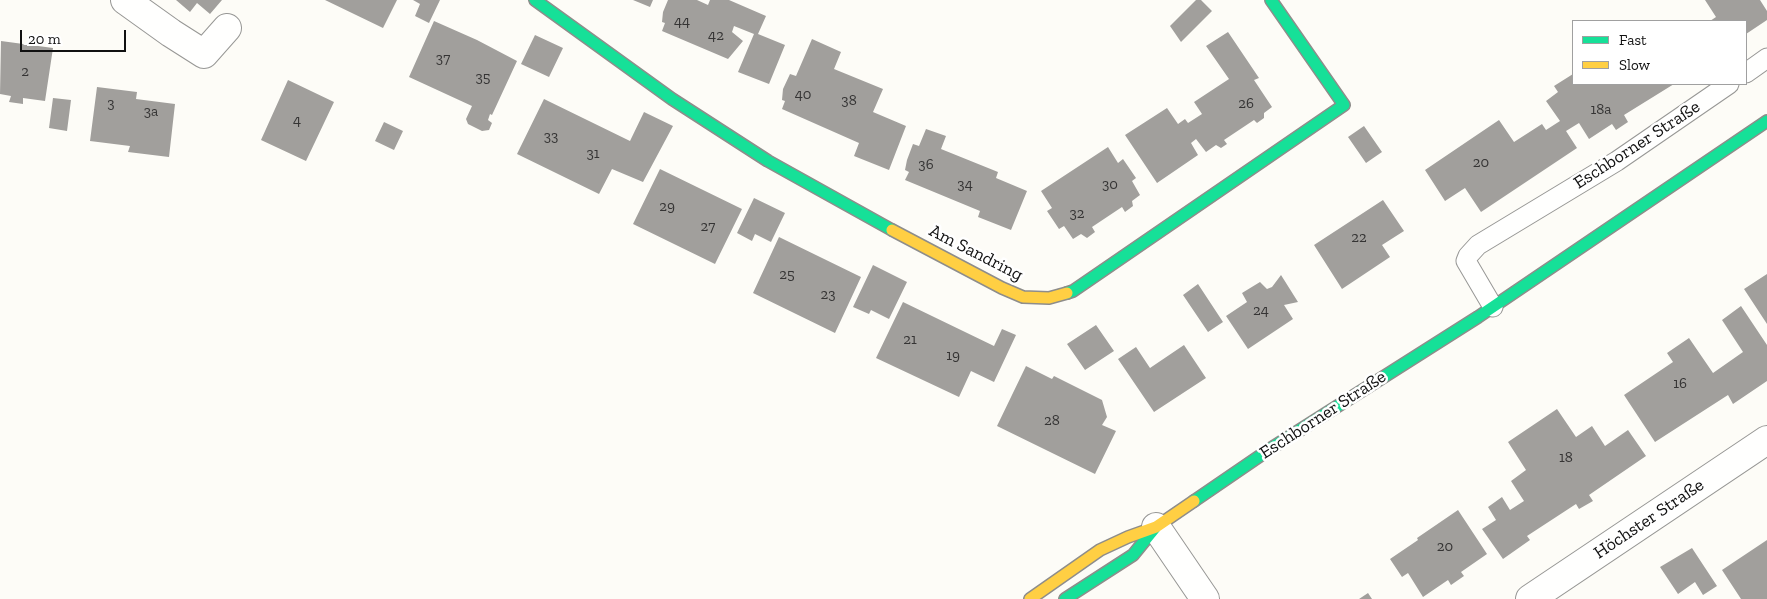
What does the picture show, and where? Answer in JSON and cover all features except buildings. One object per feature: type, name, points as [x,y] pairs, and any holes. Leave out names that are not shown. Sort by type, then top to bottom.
[{"type":"street","points":[[125,0],[171,34],[204,54],[227,28]]},
{"type":"street","name":"Am Sandring","points":[[535,0],[672,99],[768,161],[845,205],[1002,288],[1024,297],[1050,298],[1073,291],[1344,105],[1271,0]]},
{"type":"street","name":"Eschborner Straße","points":[[1030,599],[1100,550],[1156,527],[1270,449],[1493,306],[1767,121]]},
{"type":"street","name":"Höchster Straße","points":[[1530,599],[1767,440]]},
{"type":"street","points":[[1156,527],[1205,599]]},
{"type":"street","name":"Eschborner Straße","points":[[1065,599],[1133,555],[1156,527]]},
{"type":"lane","points":[[1747,72],[1767,58]]},
{"type":"lane","name":"Eschborner Straße","points":[[1493,306],[1466,261],[1478,245],[1616,161],[1729,85]]},
{"type":"traffic: fast","points":[[535,0],[672,99],[768,161],[892,230]]},
{"type":"traffic: fast","points":[[1067,293],[1073,291],[1344,105],[1271,0]]},
{"type":"traffic: fast","points":[[1194,501],[1270,449],[1478,317],[1767,121]]},
{"type":"traffic: fast","points":[[1065,599],[1133,555],[1155,528]]},
{"type":"traffic: slow","points":[[892,230],[1002,288],[1023,297],[1049,298],[1067,293]]},
{"type":"traffic: slow","points":[[1030,599],[1100,550],[1156,527],[1194,501]]}]
